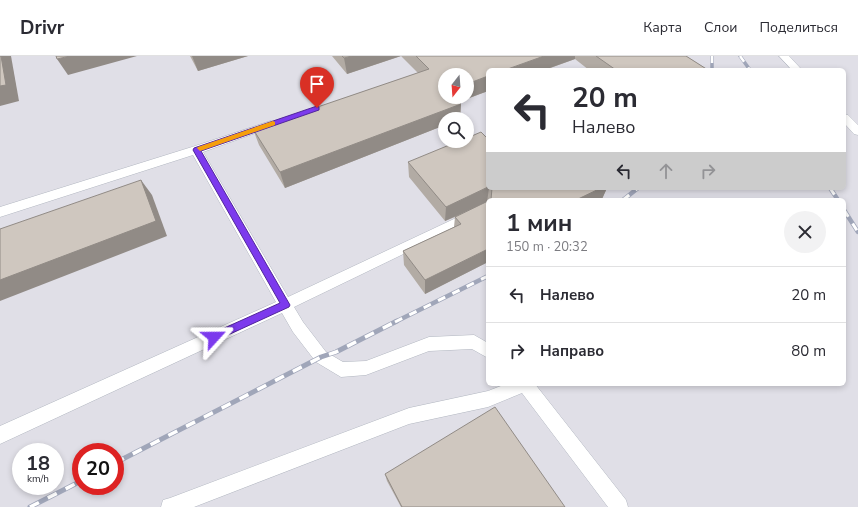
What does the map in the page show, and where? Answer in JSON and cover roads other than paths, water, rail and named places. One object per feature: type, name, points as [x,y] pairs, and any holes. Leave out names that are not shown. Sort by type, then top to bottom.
[{"type":"lane","points":[[784,56],[796,68]]},
{"type":"lane","points":[[0,212],[196,150],[287,118]]},
{"type":"lane","points":[[846,119],[858,131]]},
{"type":"lane","points":[[196,150],[298,327],[321,357],[341,370],[366,368],[429,344],[474,342],[486,350]]},
{"type":"lane","points":[[0,436],[285,305],[486,209]]},
{"type":"lane","points":[[170,507],[408,416],[488,399],[520,386]]},
{"type":"lane","points":[[527,386],[619,507]]},
{"type":"railway","points":[[712,56],[712,68]]},
{"type":"railway","points":[[740,56],[749,68]]},
{"type":"railway","points":[[626,198],[636,190]]},
{"type":"railway","points":[[831,190],[837,198]]},
{"type":"railway","points":[[846,213],[858,232]]},
{"type":"railway","points":[[396,321],[486,277]]},
{"type":"railway","points":[[124,458],[321,357],[336,352],[396,321]]},
{"type":"railway","points":[[30,507],[72,486]]}]
